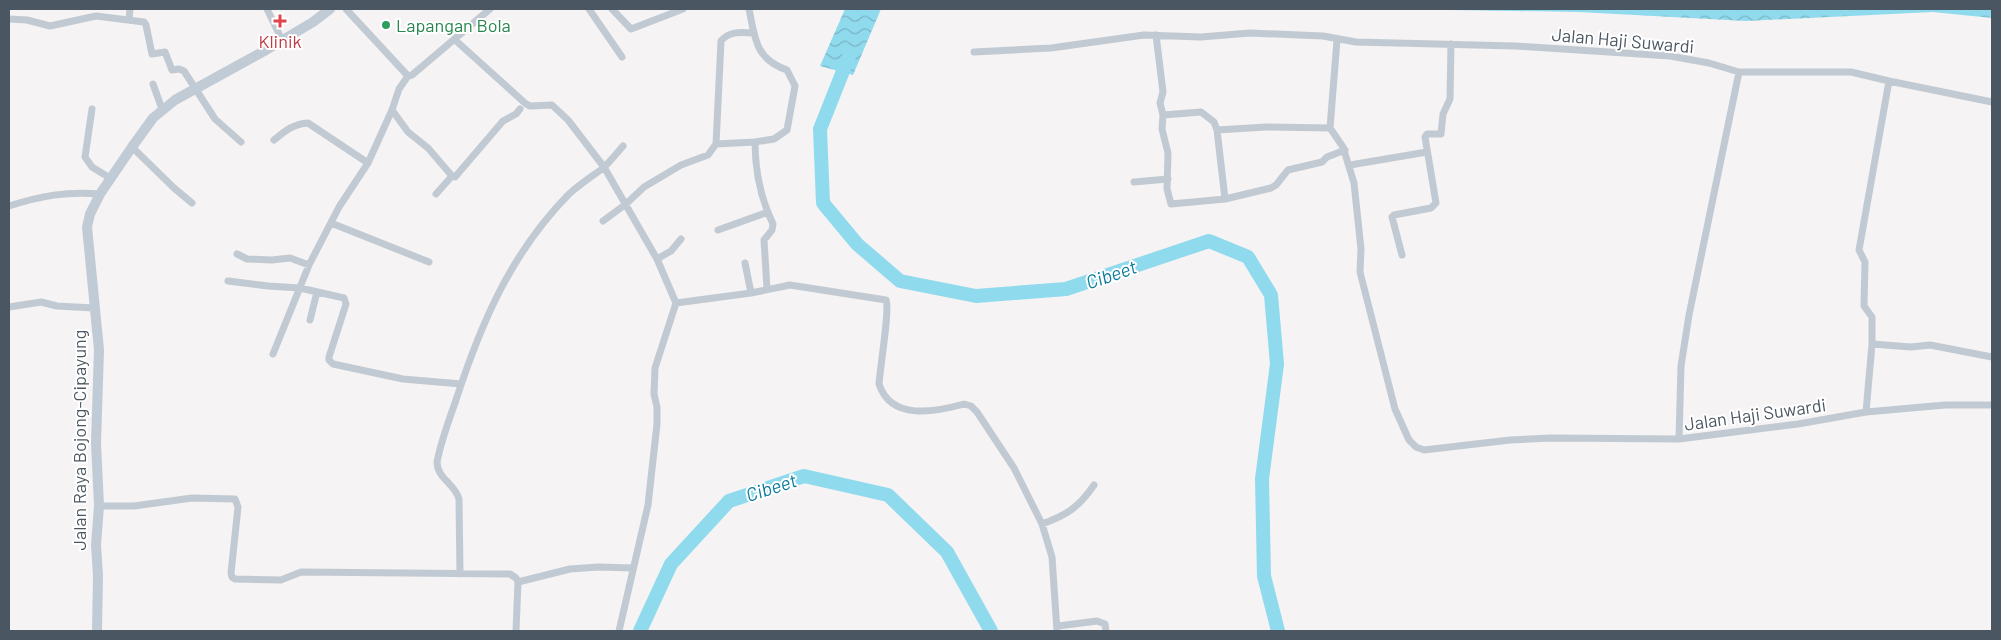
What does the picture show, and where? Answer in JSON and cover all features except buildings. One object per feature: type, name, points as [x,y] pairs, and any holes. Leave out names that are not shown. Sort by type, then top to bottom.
[{"type":"street","points":[[129,20],[130,9]]},
{"type":"street","points":[[267,9],[282,40]]},
{"type":"street","name":"Jalan Raya Bojong-Cipayung","points":[[97,631],[98,587],[96,545],[99,506],[96,443],[98,350],[87,227],[90,214],[110,178],[153,118],[162,109],[313,22],[330,9]]},
{"type":"street","points":[[346,9],[408,76]]},
{"type":"street","points":[[274,354],[309,265],[345,197],[368,163],[392,110],[399,89],[408,76],[412,75],[490,9]]},
{"type":"street","points":[[589,9],[622,57]]},
{"type":"street","points":[[615,10],[631,29],[683,9]]},
{"type":"street","points":[[716,144],[774,139],[787,130],[795,86],[788,70],[774,66],[761,53],[753,33],[749,9]]},
{"type":"street","points":[[9,19],[27,20],[50,26],[89,17],[145,23],[152,54],[165,52],[171,69],[184,71],[215,119],[241,142]]},
{"type":"street","points":[[603,221],[651,182],[681,165],[708,155],[716,144],[721,41],[725,36],[736,32],[753,33]]},
{"type":"street","name":"Jalan Haji Suwardi","points":[[974,52],[1051,48],[1156,35],[1201,37],[1250,33],[1323,36],[1356,42],[1515,46],[1670,56],[1691,59],[1739,72],[1851,72],[1992,102]]},
{"type":"street","points":[[1156,35],[1164,92],[1160,103],[1163,115],[1162,129],[1168,153],[1167,189],[1171,204],[1225,199],[1274,186],[1288,170],[1322,162],[1345,150]]},
{"type":"street","points":[[454,40],[526,104],[530,106],[548,104],[556,107],[604,167],[657,259],[676,303],[655,368],[654,394],[657,424],[651,483],[648,505],[620,631]]},
{"type":"street","points":[[1217,130],[1266,127],[1330,128],[1337,40]]},
{"type":"street","points":[[1402,255],[1392,217],[1394,214],[1431,208],[1436,203],[1425,136],[1427,134],[1441,134],[1443,114],[1450,100],[1451,44]]},
{"type":"street","points":[[1679,439],[1681,366],[1689,315],[1739,72]]},
{"type":"street","points":[[1866,412],[1872,344],[1872,317],[1864,306],[1865,262],[1859,250],[1889,81]]},
{"type":"street","points":[[153,84],[162,109]]},
{"type":"street","points":[[92,109],[86,157],[92,167],[110,178]]},
{"type":"street","points":[[392,110],[408,132],[428,148],[452,176],[456,177],[504,121],[516,114],[520,109]]},
{"type":"street","points":[[1163,115],[1202,112],[1214,122],[1217,130],[1225,199]]},
{"type":"street","points":[[274,140],[288,128],[297,124],[308,123],[368,163]]},
{"type":"street","name":"Jalan Haji Suwardi","points":[[1330,128],[1338,137],[1350,165],[1354,183],[1361,249],[1360,272],[1395,409],[1408,440],[1416,447],[1424,450],[1510,440],[1551,438],[1679,439],[1798,424],[1866,412],[1946,405],[1992,406]]},
{"type":"street","points":[[755,142],[755,157],[760,188],[773,224],[772,230],[764,240],[767,289]]},
{"type":"street","points":[[132,146],[174,188],[192,203]]},
{"type":"street","points":[[460,574],[459,499],[456,491],[438,470],[437,462],[461,384],[493,303],[518,257],[570,194],[604,167],[623,146]]},
{"type":"street","points":[[1350,165],[1427,152]]},
{"type":"street","points":[[436,194],[452,176]]},
{"type":"street","points":[[1134,182],[1168,180]]},
{"type":"street","points":[[9,206],[49,194],[77,192],[100,194]]},
{"type":"street","points":[[718,230],[768,212]]},
{"type":"street","points":[[331,223],[429,262]]},
{"type":"street","points":[[657,259],[671,251],[681,239]]},
{"type":"street","points":[[237,254],[247,259],[272,260],[290,258],[309,265]]},
{"type":"street","points":[[745,263],[751,293]]},
{"type":"street","points":[[228,281],[300,288],[340,296],[346,300],[329,357],[333,364],[403,379],[461,384]]},
{"type":"street","points":[[676,303],[751,293],[790,285],[883,298],[886,300],[888,303],[886,326],[878,384],[881,391],[891,403],[910,412],[964,404],[971,406],[977,412],[1014,468],[1042,524],[1052,557],[1058,629],[1097,621],[1105,624],[1106,631]]},
{"type":"street","points":[[310,320],[317,292]]},
{"type":"street","points":[[9,307],[41,302],[57,306],[94,308]]},
{"type":"street","points":[[1872,344],[1911,347],[1930,345],[1992,356]]},
{"type":"street","points":[[1042,524],[1064,516],[1080,504],[1094,485]]},
{"type":"street","points":[[99,506],[134,506],[192,498],[235,499],[238,507],[231,574],[235,579],[282,580],[301,572],[510,574],[518,582],[516,631]]},
{"type":"street","points":[[518,582],[570,569],[599,566],[633,568]]},
{"type":"water","points":[[845,9],[881,9],[853,75],[820,66]]},
{"type":"water","points":[[1391,9],[1992,9],[1992,18],[1933,12],[1746,21],[1579,12]]},
{"type":"waterway","name":"Cibeet","points":[[849,56],[820,129],[823,203],[857,244],[900,281],[976,296],[1066,289],[1209,241],[1248,257],[1271,295],[1277,364],[1262,479],[1264,576],[1278,631]]},
{"type":"waterway","name":"Cibeet","points":[[640,631],[671,564],[729,501],[804,476],[888,495],[947,552],[991,631]]},
{"type":"place","name":"Klinik","points":[[280,21]]},
{"type":"place","name":"Lapangan Bola","points":[[386,25]]}]
